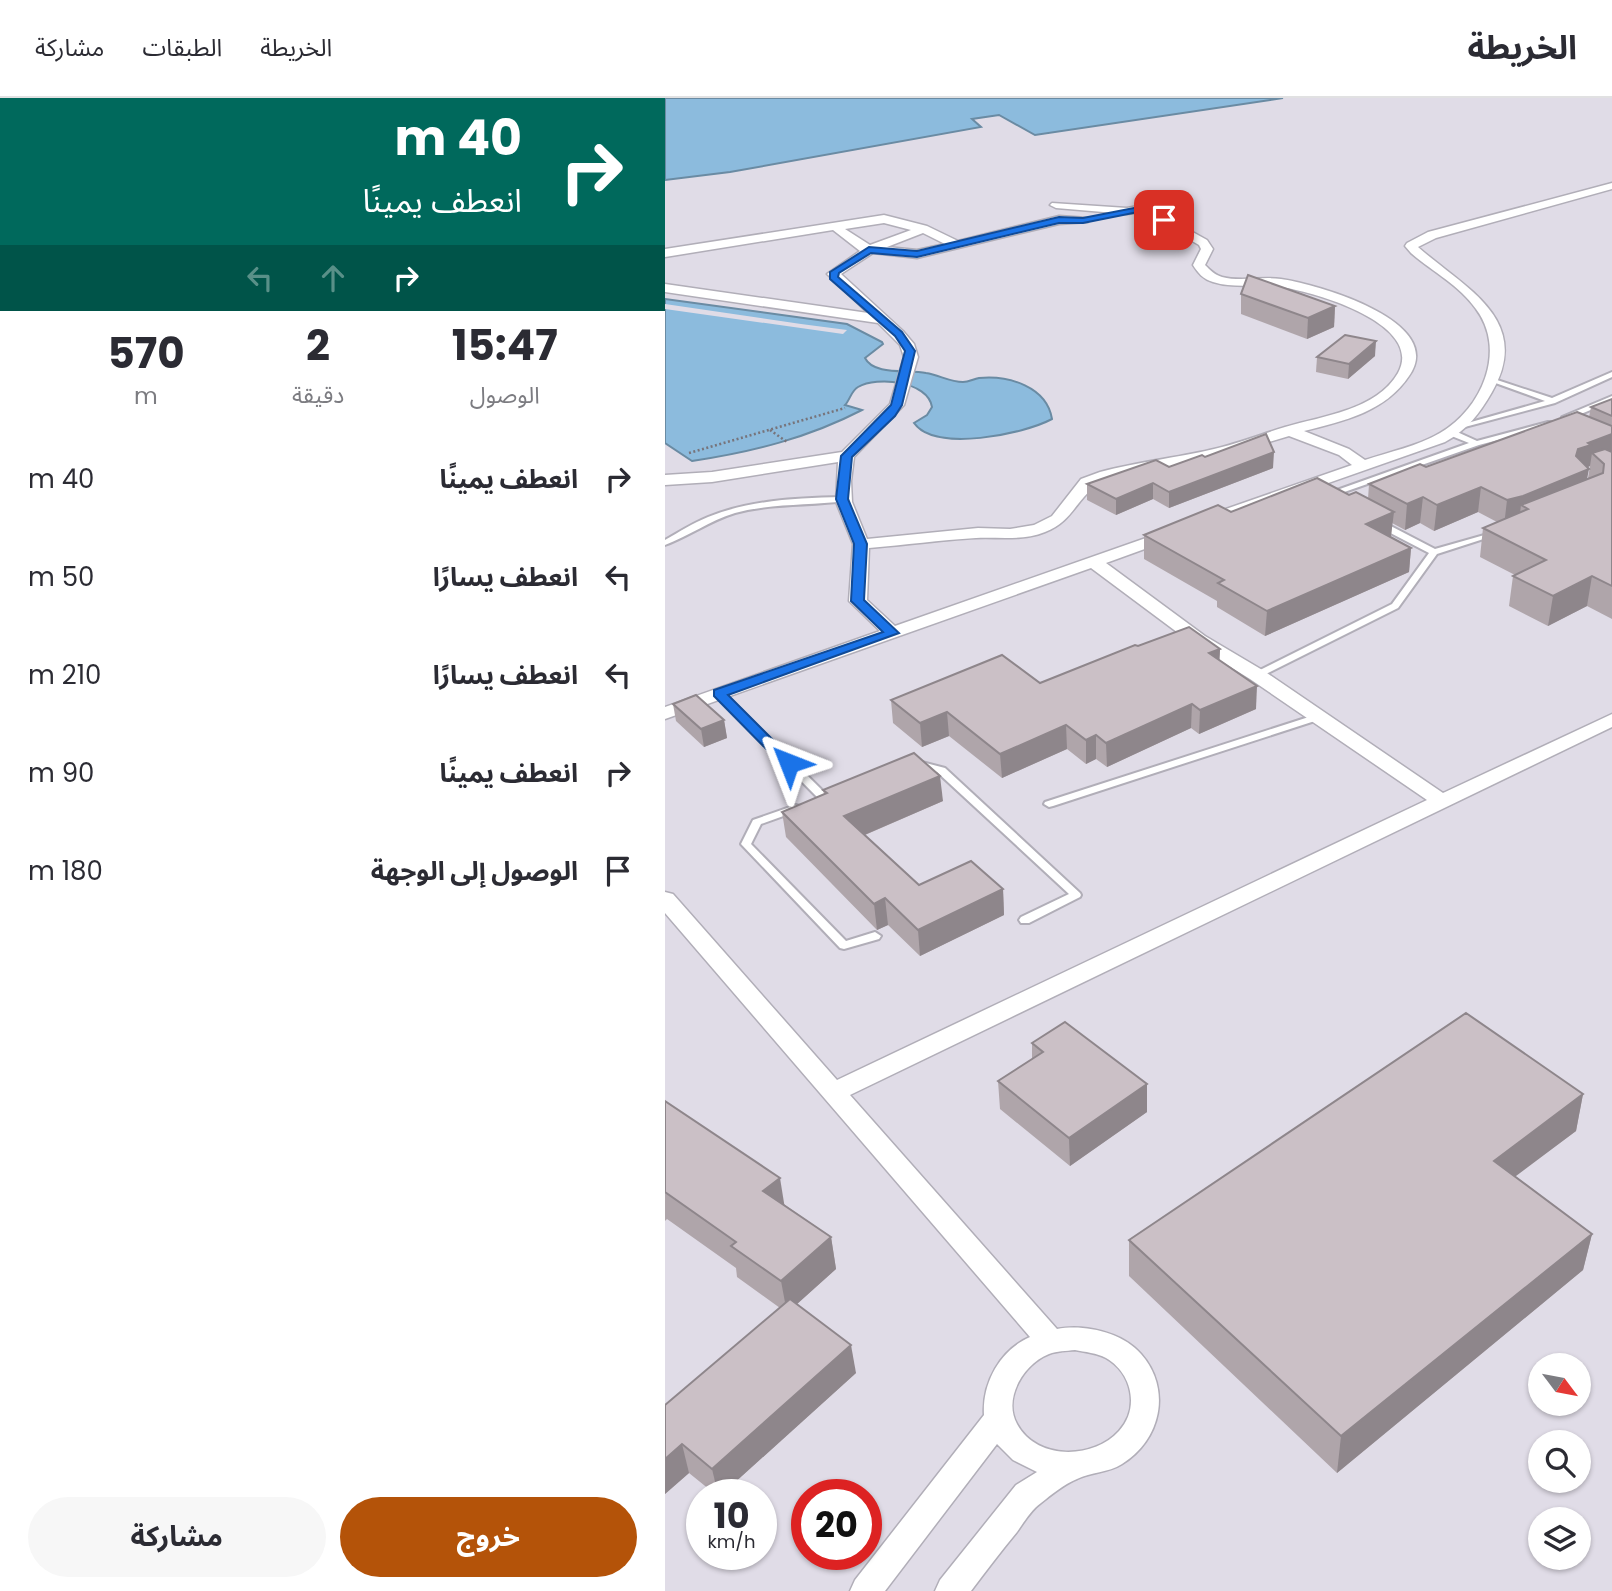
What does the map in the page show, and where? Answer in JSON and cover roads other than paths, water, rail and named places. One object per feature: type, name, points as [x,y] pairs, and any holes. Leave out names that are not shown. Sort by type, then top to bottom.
[{"type":"street","points":[[665,713],[1095,563],[1457,430],[1477,409],[1500,357],[1493,323],[1481,304],[1466,288],[1411,246],[1415,241],[1432,235],[1612,186]]},
{"type":"street","points":[[1056,205],[1127,211]]},
{"type":"street","points":[[836,227],[857,245],[869,250],[917,254],[1059,220],[1083,220],[1144,208],[1203,243],[1207,249],[1199,265],[1203,272],[1235,282],[1281,283],[1328,297],[1379,317],[1397,327],[1408,340],[1411,355],[1407,370],[1380,397],[1347,416],[1290,430],[1251,444],[1105,475],[1087,482],[1058,519],[1039,529],[1010,534],[978,534],[861,544]]},
{"type":"street","points":[[665,253],[889,219],[923,229],[957,245]]},
{"type":"street","points":[[665,480],[712,477],[846,456],[891,413],[897,405],[911,356],[907,344],[834,277],[839,269],[869,250],[923,229]]},
{"type":"street","points":[[665,288],[881,319]]},
{"type":"street","points":[[1290,430],[1344,452],[1363,466]]},
{"type":"street","points":[[846,456],[842,499],[861,544],[858,601],[892,633]]},
{"type":"street","points":[[1095,563],[1192,642],[1257,675],[1442,802]]},
{"type":"street","points":[[832,1093],[1612,720]]},
{"type":"street","points":[[665,898],[1051,1342]]},
{"type":"street","points":[[1075,1338],[1100,1342],[1121,1353],[1137,1369],[1145,1389],[1146,1411],[1137,1433],[1119,1450],[1097,1462],[1071,1466],[1045,1463],[1024,1452],[1008,1437],[999,1418],[998,1399],[1003,1380],[1031,1350],[1051,1342],[1075,1338]]},
{"type":"street","points":[[866,1591],[999,1418]]},
{"type":"street","points":[[951,1591],[1027,1495],[1071,1466]]},
{"type":"lane","points":[[1457,430],[1552,401],[1612,374]]},
{"type":"lane","points":[[1492,380],[1552,401]]},
{"type":"lane","points":[[1259,501],[1326,495],[1476,443],[1553,422],[1612,398]]},
{"type":"lane","points":[[1457,430],[1476,443]]},
{"type":"lane","points":[[1326,495],[1338,501]]},
{"type":"lane","points":[[665,543],[716,516],[747,508],[778,502],[842,499]]},
{"type":"lane","points":[[1374,520],[1434,552]]},
{"type":"lane","points":[[1257,675],[1395,606],[1434,552],[1510,530]]},
{"type":"lane","points":[[719,693],[824,798]]},
{"type":"lane","points":[[1049,804],[1318,717]]},
{"type":"lane","points":[[910,762],[941,770],[1076,895],[1025,920]]},
{"type":"lane","points":[[836,793],[757,822],[746,844],[844,945],[875,936]]},
{"type":"water","points":[[665,98],[1283,98],[1035,135],[999,115],[972,119],[981,127],[730,172],[665,180]]},
{"type":"water","points":[[665,299],[847,324],[882,342],[883,344],[865,358],[876,367],[926,373],[958,382],[979,378],[1014,381],[1035,391],[1043,399],[1052,419],[1002,435],[960,439],[940,437],[925,432],[914,423],[927,415],[932,407],[921,391],[901,383],[877,382],[858,387],[845,405],[862,410],[821,429],[779,443],[692,461],[665,443]]}]
